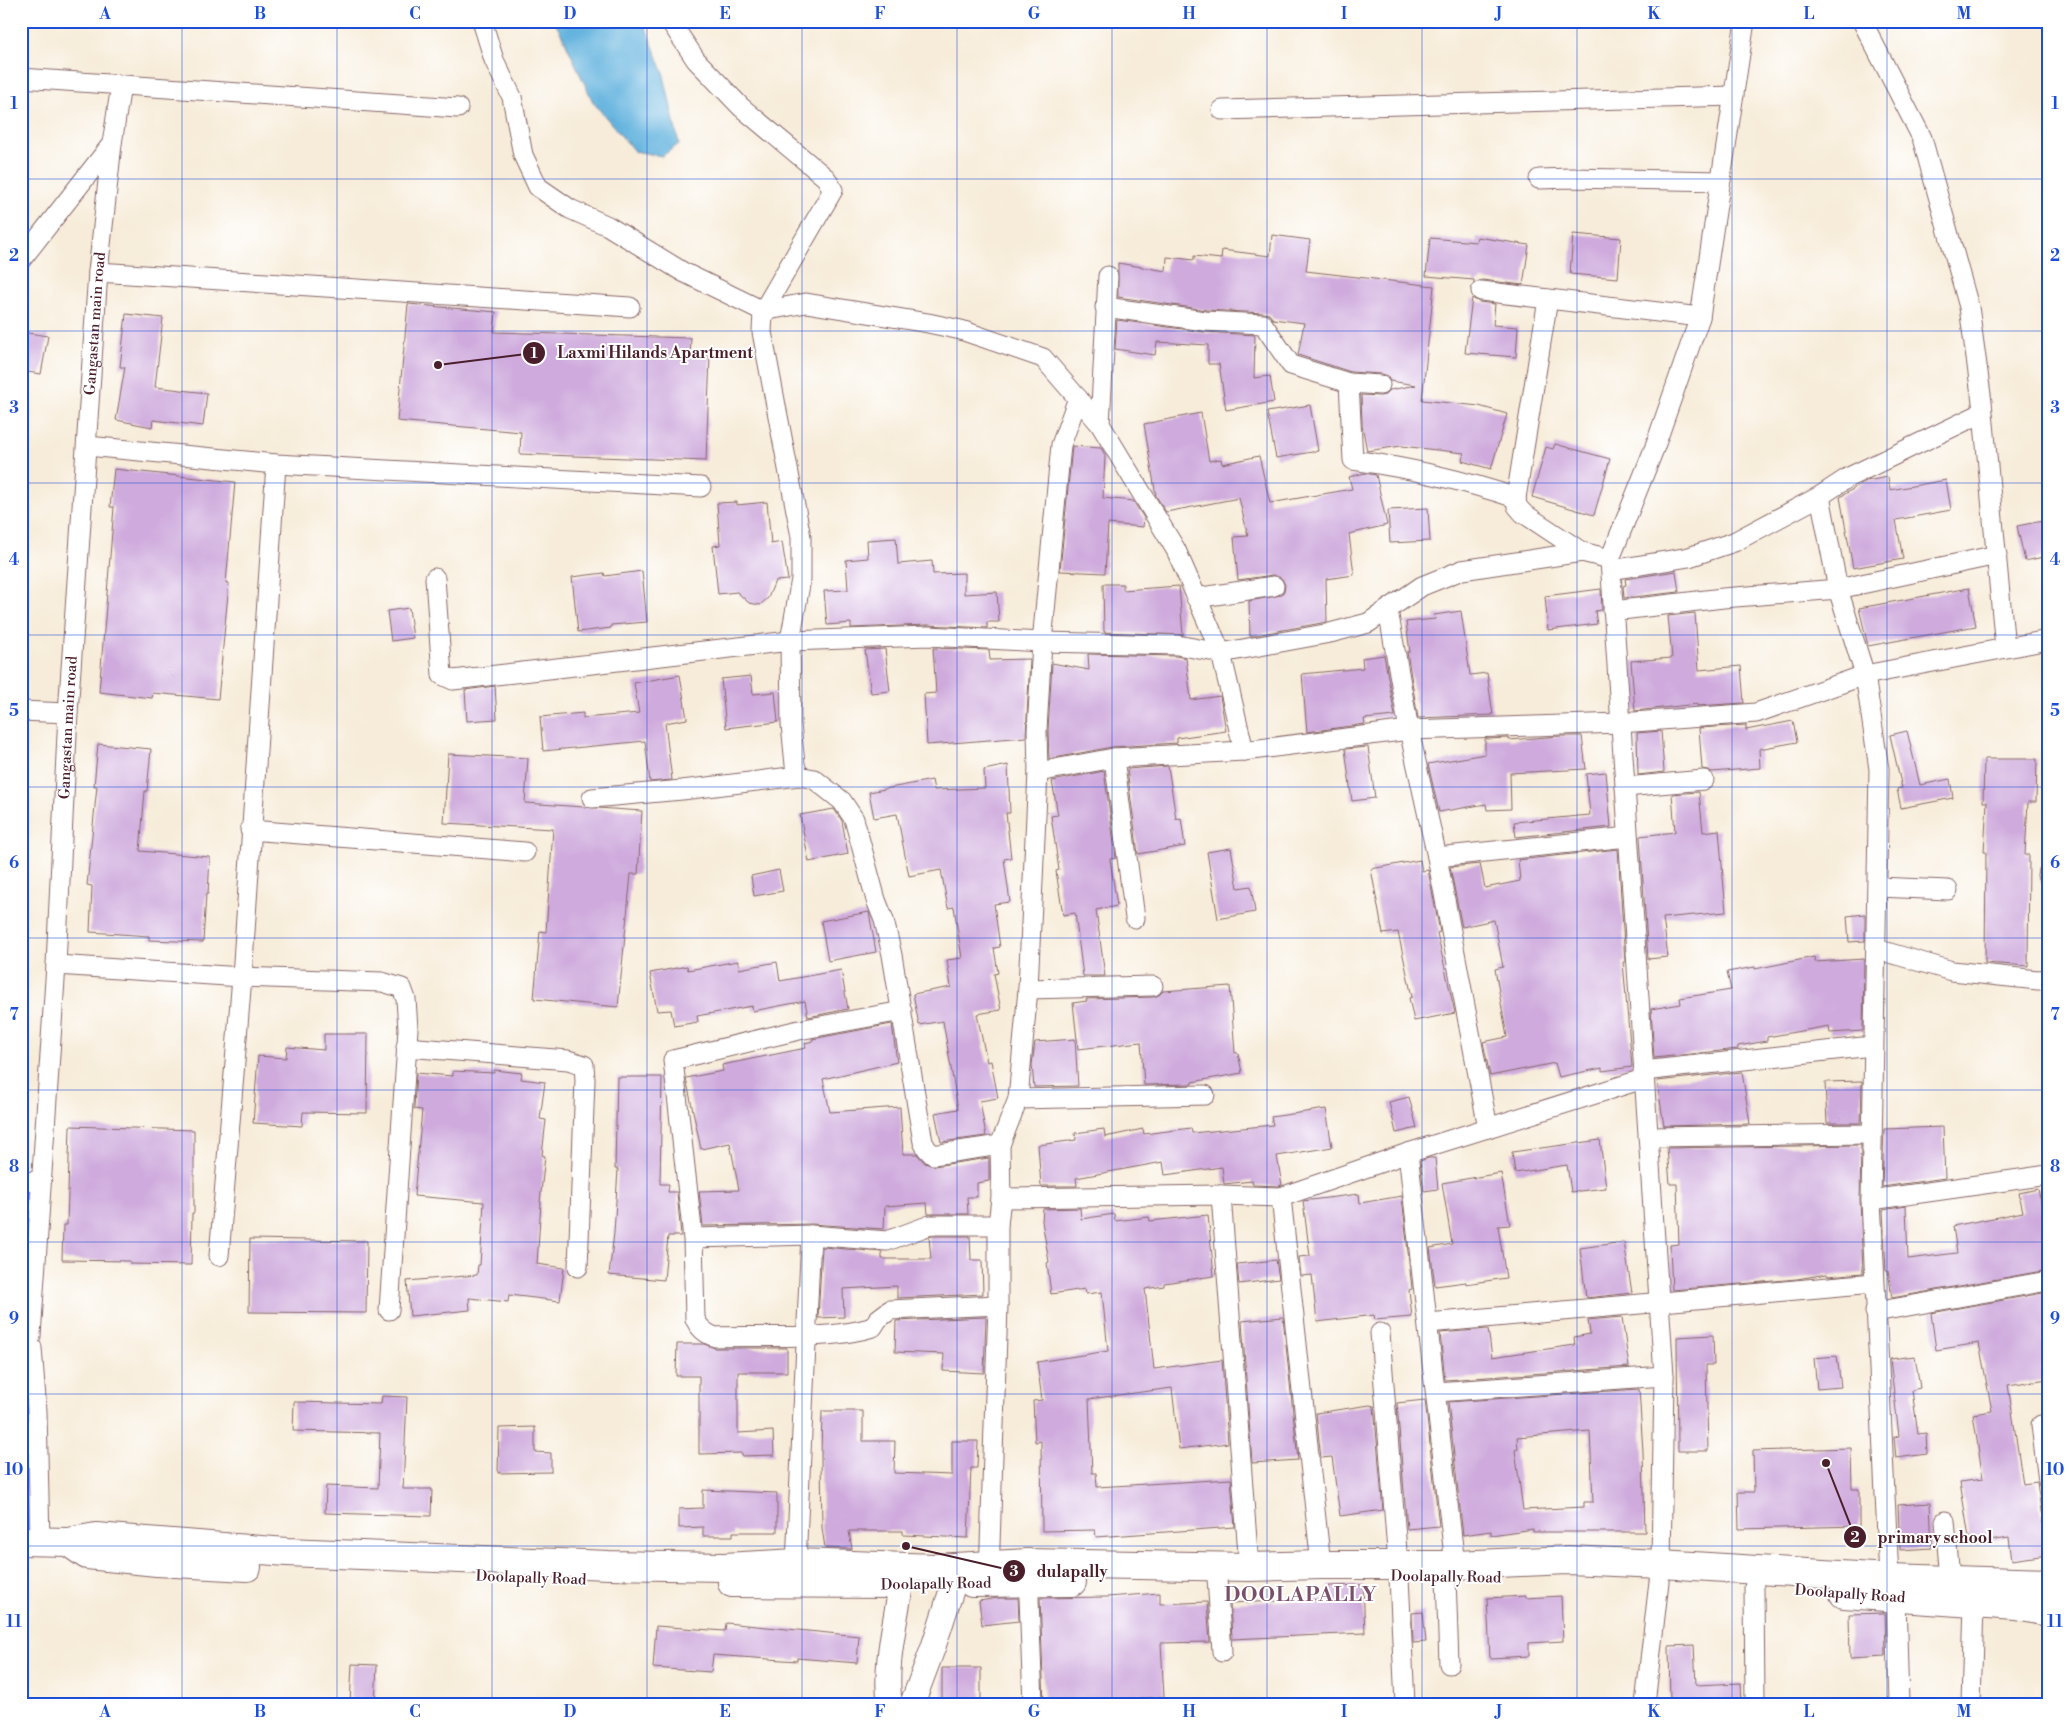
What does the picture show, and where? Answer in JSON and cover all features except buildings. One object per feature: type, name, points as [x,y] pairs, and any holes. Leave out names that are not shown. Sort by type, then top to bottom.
[{"type":"main road","name":"Doolapally Road","points":[[31,1541],[68,1542],[96,1537],[287,1552],[609,1565],[724,1567],[796,1563],[902,1576]]},
{"type":"main road","name":"Doolapally Road","points":[[68,1542],[87,1556],[264,1568],[563,1579],[842,1585],[902,1576],[1321,1565],[1450,1571],[1568,1560],[1754,1587],[1893,1588],[1950,1580],[2048,1583]]},
{"type":"main road","name":"Doolapally Road","points":[[1028,1573],[1217,1578],[1346,1576],[1398,1570]]},
{"type":"main road","name":"Doolapally Road","points":[[1660,1572],[1893,1588],[1974,1603],[2016,1606],[2048,1612]]},
{"type":"street","points":[[482,21],[494,60],[512,97],[523,155],[538,187],[570,209],[608,226],[683,272],[762,311],[806,303],[928,322],[961,330],[1043,358],[1100,424],[1176,550],[1221,653],[1244,751]]},
{"type":"street","points":[[670,21],[696,60],[740,107],[826,178],[833,190],[762,311],[762,332],[801,537],[801,580],[790,641],[791,724],[795,765],[799,776]]},
{"type":"street","points":[[1645,1704],[1660,1572],[1664,1376],[1611,564],[1700,318],[1745,21]]},
{"type":"street","points":[[1862,21],[1922,138],[1969,307],[1997,555],[2005,648]]},
{"type":"street","points":[[21,78],[458,108]]},
{"type":"street","name":"Gangastan main road","points":[[21,1370],[31,1336],[56,965],[68,713],[98,272],[112,144],[121,85]]},
{"type":"street","points":[[1222,110],[1734,96]]},
{"type":"street","points":[[21,260],[112,144]]},
{"type":"street","points":[[1539,179],[1721,181]]},
{"type":"street","points":[[98,272],[630,306]]},
{"type":"street","points":[[1100,424],[1108,276]]},
{"type":"street","points":[[1481,291],[1700,318]]},
{"type":"street","points":[[1548,299],[1516,498],[1517,506],[1523,513],[1582,552],[1611,564],[1689,557],[1734,542],[1820,496],[1849,477],[1982,413]]},
{"type":"street","points":[[1105,307],[1205,321],[1263,324],[1291,365],[1349,383],[1380,385]]},
{"type":"street","points":[[1349,383],[1353,460],[1397,467],[1478,486],[1516,498]]},
{"type":"street","points":[[989,1574],[998,1306],[998,1225],[1001,1198],[1000,1146],[1018,1099],[1028,989],[1042,642],[1061,445],[1078,398]]},
{"type":"street","points":[[87,446],[276,464],[701,487]]},
{"type":"street","points":[[219,1256],[242,977],[250,830],[276,464]]},
{"type":"street","points":[[1820,496],[1838,590],[1865,676],[1879,769],[1870,1200],[1875,1312],[1900,1704]]},
{"type":"street","points":[[435,578],[442,675],[453,680],[790,641],[928,636],[1042,642],[1177,645],[1221,653],[1330,633],[1368,623],[1422,586],[1462,570],[1582,552]]},
{"type":"street","points":[[1613,611],[1723,598],[1838,590],[1997,555]]},
{"type":"street","points":[[1196,598],[1274,586]]},
{"type":"street","points":[[1388,610],[1409,730],[1437,857],[1488,1128]]},
{"type":"street","points":[[1038,772],[1114,758],[1244,751],[1409,730],[1620,723],[1756,713],[1865,676],[2048,640]]},
{"type":"street","points":[[21,711],[68,713]]},
{"type":"street","points":[[1114,758],[1135,918]]},
{"type":"street","points":[[592,798],[682,790],[799,776],[814,779],[842,801],[854,819],[876,900],[884,920],[902,1011],[923,1142],[933,1154],[1000,1146]]},
{"type":"street","points":[[1625,787],[1704,780]]},
{"type":"street","points":[[250,830],[525,852]]},
{"type":"street","points":[[1437,857],[1628,837]]},
{"type":"street","points":[[1878,887],[1948,890]]},
{"type":"street","points":[[1876,948],[1952,971],[2038,980],[2048,979]]},
{"type":"street","points":[[56,965],[242,977],[382,982],[402,988],[408,1014],[389,1310]]},
{"type":"street","points":[[1028,989],[1153,986]]},
{"type":"street","points":[[902,1011],[799,1030],[673,1060],[693,1238],[695,1319],[699,1328],[715,1337],[805,1335],[855,1332],[873,1327],[878,1319],[890,1310],[998,1306]]},
{"type":"street","points":[[1001,1198],[1221,1195],[1282,1197],[1643,1075],[1872,1046]]},
{"type":"street","points":[[406,1047],[568,1060],[584,1065],[578,1267]]},
{"type":"street","points":[[1018,1099],[1205,1095]]},
{"type":"street","points":[[1648,1137],[1871,1134]]},
{"type":"street","points":[[1408,1153],[1436,1392],[1450,1571],[1449,1664]]},
{"type":"street","points":[[1870,1200],[2048,1175]]},
{"type":"street","points":[[21,1181],[41,1182]]},
{"type":"street","points":[[1221,1195],[1249,1567]]},
{"type":"street","points":[[1282,1197],[1321,1565]]},
{"type":"street","points":[[693,1238],[811,1235],[887,1242],[930,1225],[998,1225]]},
{"type":"street","points":[[796,1563],[811,1235]]},
{"type":"street","points":[[1875,1312],[2048,1281]]},
{"type":"street","points":[[1428,1323],[1874,1283]]},
{"type":"street","points":[[1380,1333],[1398,1570],[1405,1704]]},
{"type":"street","points":[[31,1336],[37,1411],[31,1541]]},
{"type":"street","points":[[1436,1392],[1664,1376]]},
{"type":"street","points":[[2041,1425],[2048,1480]]},
{"type":"street","points":[[1944,1521],[1950,1580]]},
{"type":"street","points":[[1028,1573],[1033,1704]]},
{"type":"street","points":[[912,1704],[957,1575]]},
{"type":"street","points":[[890,1704],[888,1692],[892,1646],[902,1576]]},
{"type":"street","points":[[1217,1578],[1222,1652]]},
{"type":"street","points":[[1754,1587],[1756,1704]]},
{"type":"street","points":[[1971,1704],[1974,1603]]},
{"type":"water","points":[[554,21],[643,21],[663,71],[679,144],[662,156],[634,151],[593,102]]},
{"type":"place","name":"Laxmi Hilands Apartment","points":[[438,365]]},
{"type":"place","name":"primary school","points":[[1826,1463]]},
{"type":"place","name":"dulapally","points":[[906,1546]]},
{"type":"district","name":"DOOLAPALLY","points":[[1301,1595]]}]
